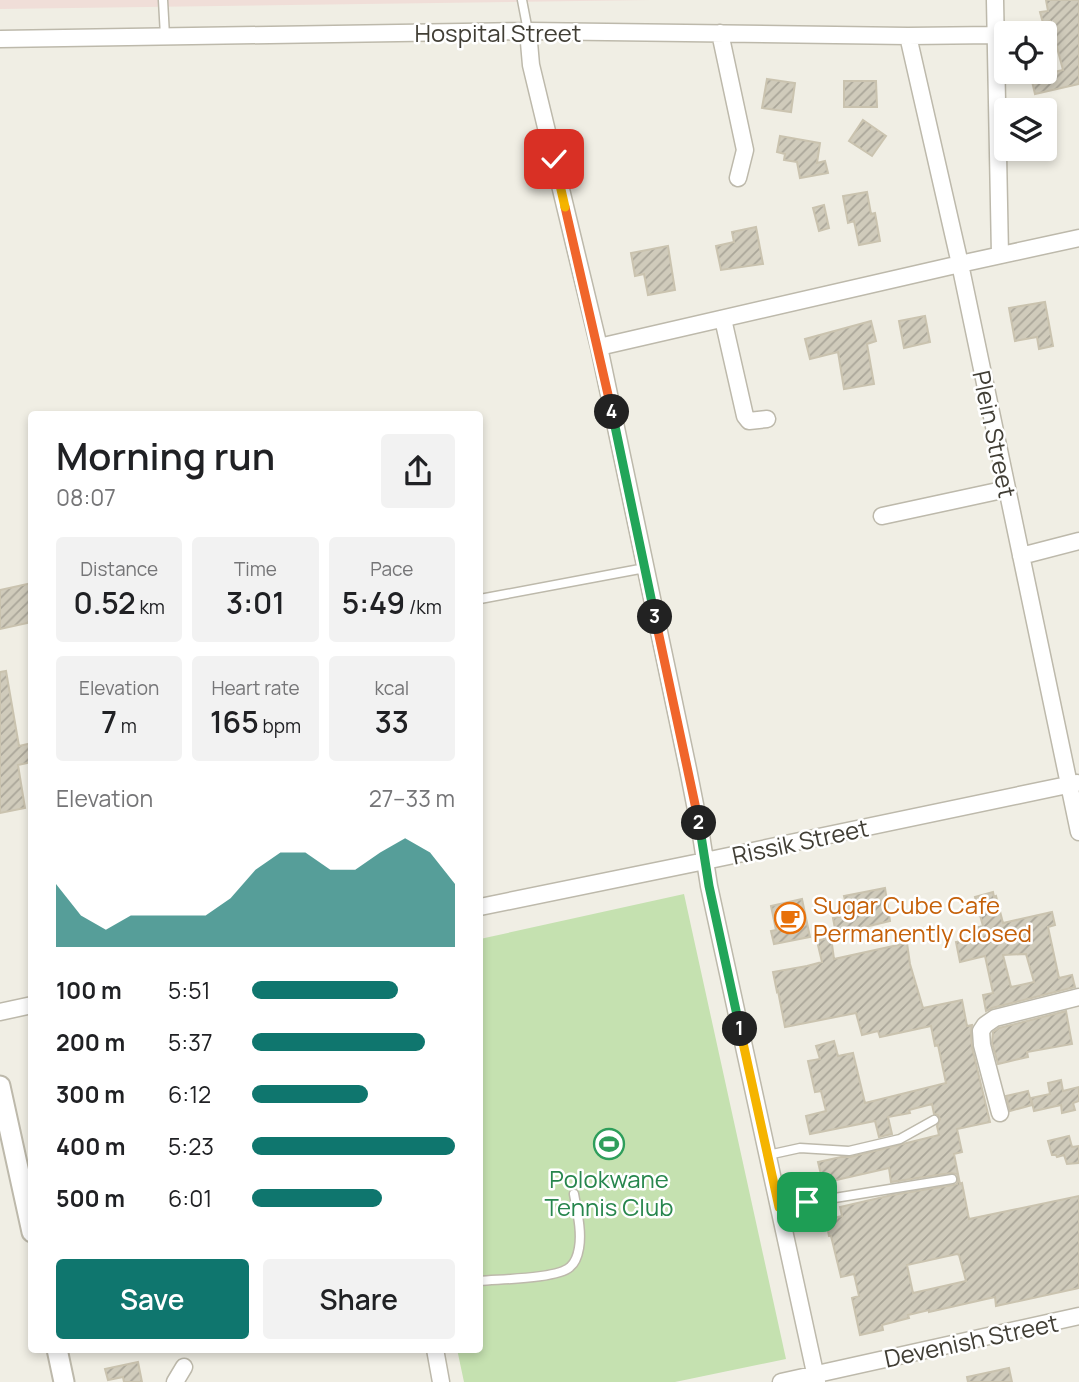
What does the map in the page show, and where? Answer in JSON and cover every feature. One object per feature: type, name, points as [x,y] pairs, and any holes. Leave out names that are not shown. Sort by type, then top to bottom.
[{"type":"street","points":[[995,0],[995,21]]},
{"type":"street","name":"Hospital Street","points":[[0,38],[528,31],[994,35]]},
{"type":"street","points":[[528,31],[531,65],[598,348],[712,898],[817,1378]]},
{"type":"street","points":[[720,33],[745,150],[738,178]]},
{"type":"street","name":"Plein Street","points":[[908,36],[960,264],[1021,556],[1074,783],[1079,832]]},
{"type":"street","points":[[996,84],[1000,255]]},
{"type":"street","points":[[598,348],[1079,238]]},
{"type":"street","points":[[723,319],[745,416],[749,421],[767,419]]},
{"type":"street","points":[[882,516],[1007,489]]},
{"type":"street","points":[[1021,556],[1079,541]]},
{"type":"street","name":"Rissik Street","points":[[483,906],[1074,783]]},
{"type":"street","points":[[1000,1113],[982,1045],[981,1031],[985,1025],[995,1018],[1079,997]]},
{"type":"street","points":[[0,1012],[28,1006]]},
{"type":"street","points":[[0,1086],[28,1214]]},
{"type":"street","name":"Devenish Street","points":[[781,1382],[817,1378],[1079,1316]]},
{"type":"street","points":[[58,1353],[64,1382]]},
{"type":"street","points":[[436,1353],[441,1382]]},
{"type":"street","points":[[175,1382],[184,1367]]},
{"type":"lane","points":[[163,0],[165,36]]},
{"type":"lane","points":[[522,0],[528,31]]},
{"type":"lane","points":[[483,599],[645,568]]},
{"type":"lane","points":[[768,1155],[800,1148],[849,1151],[900,1139],[934,1120]]},
{"type":"lane","points":[[779,1207],[952,1179]]},
{"type":"lane","points":[[483,1281],[548,1275],[570,1267],[577,1255],[580,1234],[574,1194]]},
{"type":"shaded area","points":[[0,0],[651,0],[0,9]]},
{"type":"green space","name":"Polokwane Tennis Club","points":[[684,894],[786,1359],[675,1382],[464,1382],[458,1353],[483,1353],[483,938]]},
{"type":"building","points":[[1046,0],[1079,0],[1079,84],[1035,94],[1033,84],[1057,84],[1057,71],[1063,70],[1057,47],[1057,21],[1042,21],[1040,12],[1048,11]]},
{"type":"building","points":[[767,79],[795,83],[791,112],[762,108]]},
{"type":"building","points":[[844,81],[876,81],[877,107],[844,107]]},
{"type":"building","points":[[863,120],[886,136],[872,156],[849,141]]},
{"type":"building","points":[[780,136],[820,143],[817,163],[825,161],[828,173],[800,178],[797,162],[784,160],[785,154],[777,152]]},
{"type":"building","points":[[867,192],[871,214],[875,213],[880,241],[859,245],[854,221],[848,223],[843,196]]},
{"type":"building","points":[[824,205],[829,228],[819,231],[813,208]]},
{"type":"building","points":[[756,227],[763,264],[721,270],[716,246],[734,242],[732,232]]},
{"type":"building","points":[[668,246],[675,290],[648,295],[644,274],[635,276],[631,253]]},
{"type":"building","points":[[1045,302],[1053,346],[1039,349],[1037,337],[1015,341],[1009,308]]},
{"type":"building","points":[[925,316],[930,342],[904,348],[899,321]]},
{"type":"building","points":[[871,321],[876,341],[867,344],[874,384],[844,389],[838,352],[810,359],[805,339]]},
{"type":"building","points":[[28,584],[28,623],[0,629],[0,590]]},
{"type":"building","points":[[6,671],[19,746],[28,744],[28,763],[18,765],[25,808],[0,813],[0,672]]},
{"type":"building","points":[[885,888],[890,921],[836,934],[833,918],[849,915],[844,896]]},
{"type":"building","points":[[993,892],[1003,923],[1052,912],[1055,925],[1048,927],[1059,978],[1072,975],[1075,987],[986,1011],[983,995],[993,993],[985,956],[960,962],[956,942],[972,939],[971,929],[983,926],[975,897]],"holes":[[[1026,954],[1034,982],[1011,987],[1003,955]]]},
{"type":"building","name":"Sugar Cube Cafe Permanently closed","points":[[802,899],[810,937],[774,944],[771,931],[776,930],[771,906]]},
{"type":"building","points":[[831,937],[834,959],[907,943],[910,964],[923,1008],[962,1000],[967,1026],[972,1025],[972,1047],[990,1122],[957,1129],[962,1152],[954,1154],[969,1219],[1079,1196],[1079,1288],[996,1306],[995,1297],[929,1310],[882,1325],[883,1330],[860,1335],[852,1298],[859,1296],[854,1274],[841,1277],[826,1220],[842,1216],[840,1207],[953,1185],[957,1184],[958,1179],[957,1174],[951,1173],[891,1182],[889,1168],[823,1183],[818,1162],[939,1135],[937,1126],[940,1119],[934,1114],[932,1104],[909,1110],[910,1113],[888,1117],[892,1134],[879,1137],[875,1121],[810,1134],[806,1116],[826,1111],[821,1091],[815,1092],[808,1061],[820,1059],[816,1046],[834,1041],[838,1056],[853,1053],[865,1103],[946,1083],[931,1026],[880,1037],[878,1031],[862,1035],[856,1013],[785,1027],[773,972],[822,962],[817,941]],"holes":[[[959,1255],[966,1281],[913,1293],[907,1265]]]},
{"type":"building","points":[[1066,1011],[1072,1044],[1027,1052],[1028,1057],[998,1064],[992,1043],[993,1032],[999,1028]]},
{"type":"building","points":[[1061,1080],[1063,1091],[1079,1087],[1079,1101],[1073,1103],[1075,1110],[1062,1113],[1061,1105],[1034,1111],[1031,1098],[1050,1094],[1048,1083]]},
{"type":"building","points":[[1028,1091],[1032,1105],[1010,1111],[1006,1096]]},
{"type":"building","points":[[1069,1136],[1072,1147],[1079,1146],[1079,1163],[1067,1164],[1064,1155],[1052,1155],[1048,1141]]},
{"type":"building","points":[[138,1362],[142,1382],[124,1382],[123,1377],[108,1380],[105,1369]]},
{"type":"building","points":[[1009,1368],[1012,1382],[968,1382],[967,1377]]},
{"type":"place","name":"Sugar Cube Cafe Permanently closed","points":[[790,918]]},
{"type":"place","name":"Polokwane Tennis Club","points":[[609,1144]]},
{"type":"route","points":[[554,159],[598,348],[688,769],[709,886],[779,1207],[807,1202]]}]
